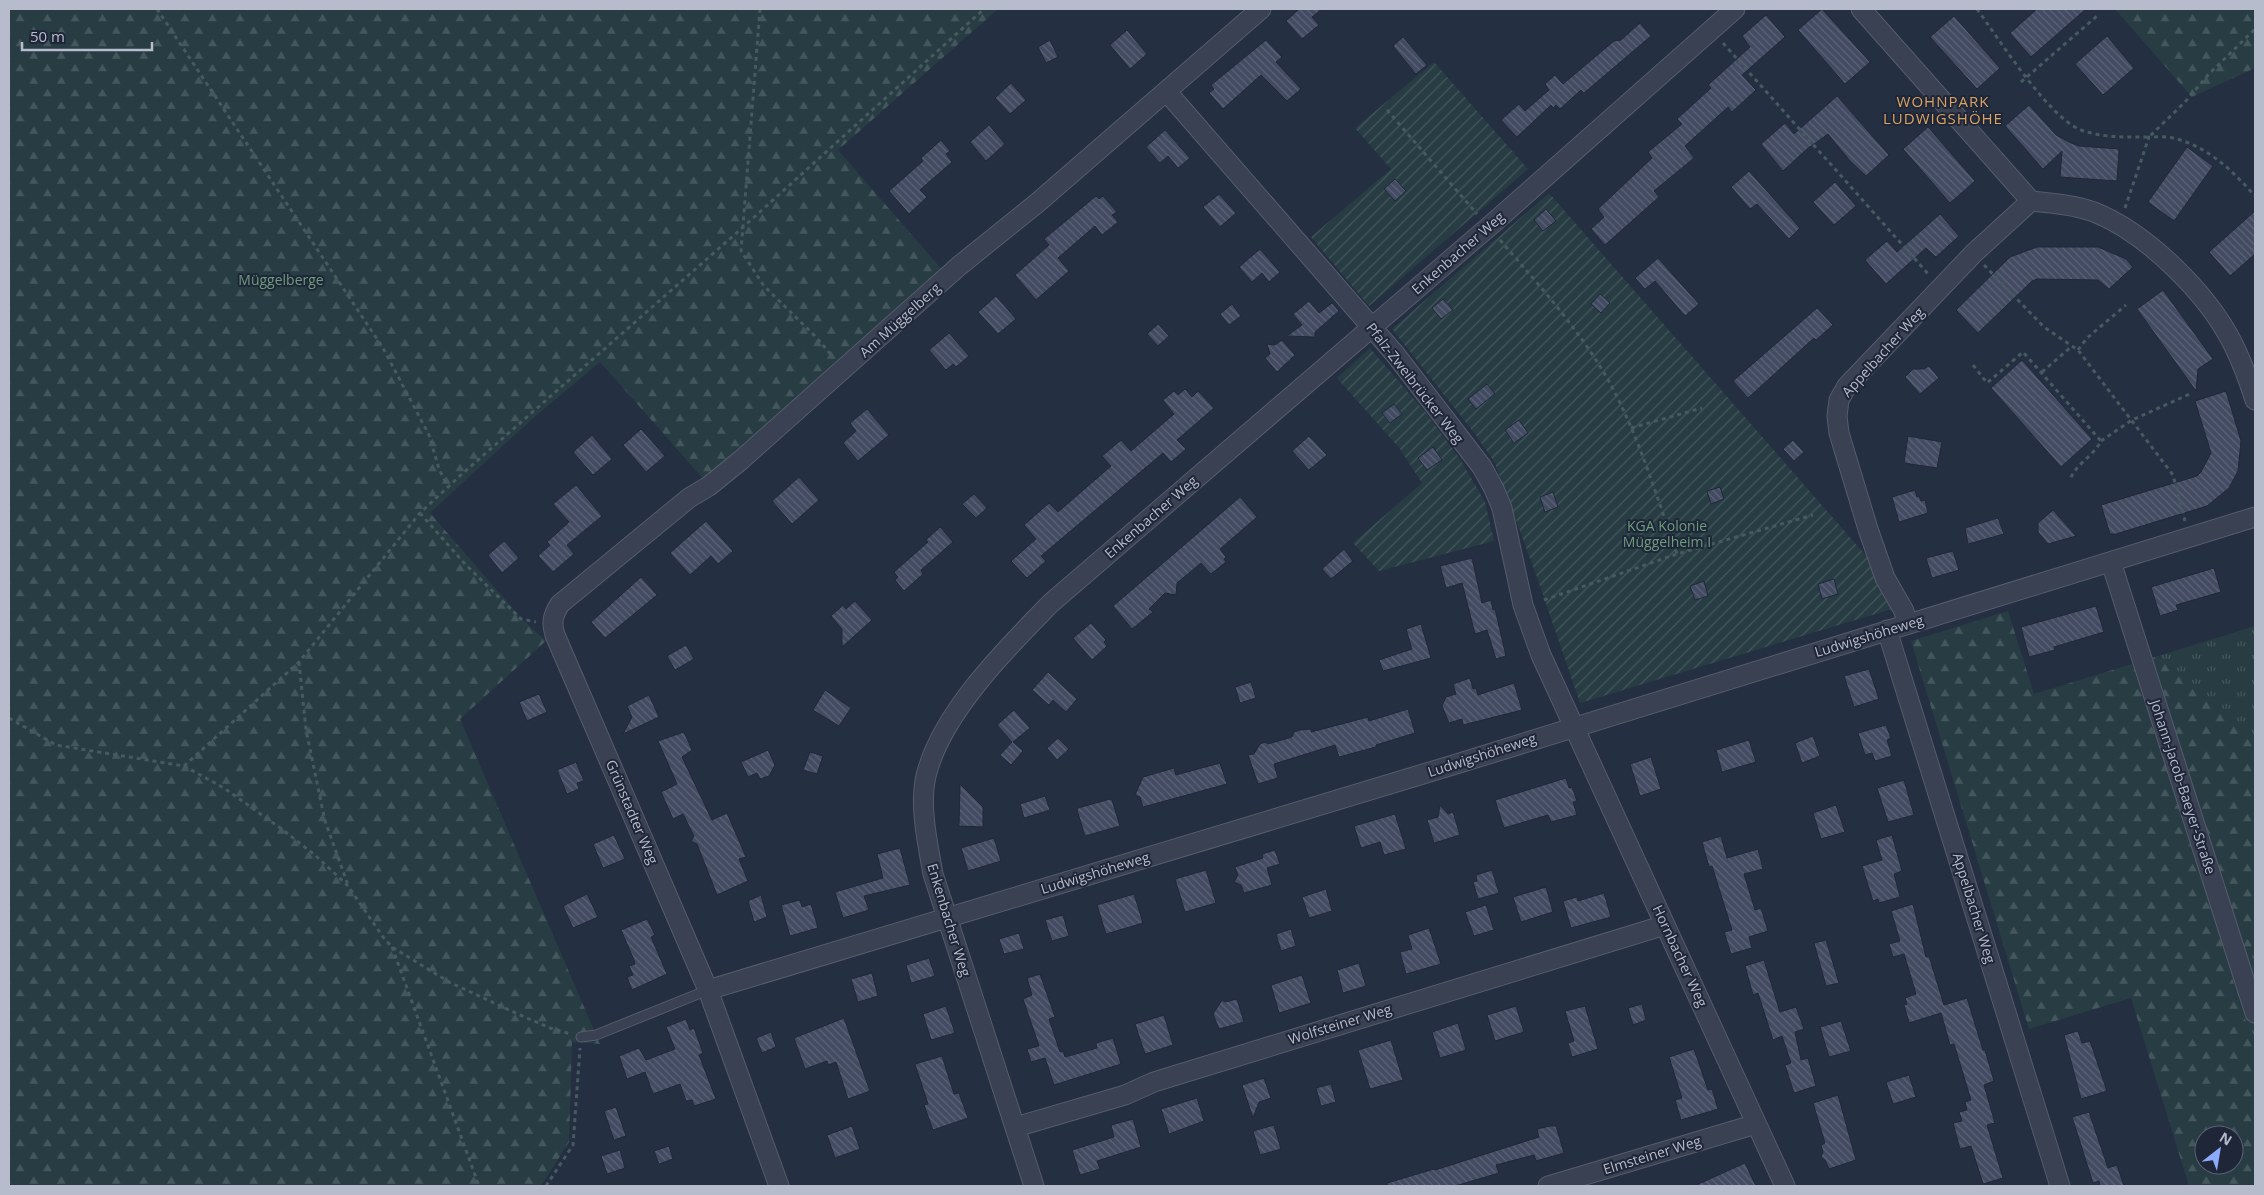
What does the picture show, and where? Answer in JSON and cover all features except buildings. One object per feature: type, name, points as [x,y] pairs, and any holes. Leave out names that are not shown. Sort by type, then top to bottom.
[{"type":"street","name":"Am Müggelberg","points":[[554,630],[553,617],[560,604],[689,498],[709,486],[741,460],[959,266],[1036,204],[1261,9]]},
{"type":"street","name":"Enkenbacher Weg","points":[[1034,1186],[932,874],[924,822],[926,777],[937,746],[980,680],[1012,643],[1051,603],[1371,326],[1492,224],[1735,9]]},
{"type":"street","points":[[1860,9],[2031,201],[2094,212],[2126,229],[2171,264],[2215,316],[2232,342],[2246,371],[2255,400]]},
{"type":"street","name":"Pfalz-Zweibrücker Weg","points":[[1166,92],[1395,354],[1482,467],[1502,508],[1523,605],[1532,631],[1564,708],[1574,726]]},
{"type":"street","name":"Appelbacher Weg","points":[[1907,624],[1904,611],[1886,578],[1868,529],[1839,433],[1837,416],[1839,400],[1848,386],[1923,309],[1940,287],[2031,201]]},
{"type":"street","name":"Ludwigshöheweg","points":[[708,990],[1436,770],[2255,517]]},
{"type":"street","name":"Johann-Jacob-Baeyer-Straße","points":[[2111,562],[2255,1013]]},
{"type":"street","name":"Grünstadter Weg","points":[[554,630],[708,990],[780,1186]]},
{"type":"street","name":"Appelbacher Weg","points":[[1887,630],[2060,1186]]},
{"type":"street","name":"Hornbacher Weg","points":[[1574,726],[1785,1186]]},
{"type":"street","name":"Wolfsteiner Weg","points":[[1016,1127],[1125,1095],[1154,1082],[1665,924]]},
{"type":"street","name":"Elmsteiner Weg","points":[[1548,1186],[1756,1124]]},
{"type":"lane","points":[[581,1037],[596,1035],[708,990]]},
{"type":"path","points":[[157,9],[383,348],[429,435],[439,469],[448,487]]},
{"type":"path","points":[[760,9],[741,229],[741,251],[764,286],[816,337],[844,370]]},
{"type":"path","points":[[184,766],[299,662],[420,513],[741,229],[984,9]]},
{"type":"path","points":[[1979,10],[2026,77],[2064,120],[2080,130],[2104,137],[2149,136],[2175,138],[2206,150],[2238,176],[2255,196]]},
{"type":"path","points":[[2021,82],[2097,16]]},
{"type":"path","points":[[2124,211],[2149,136],[2185,102],[2208,75],[2255,29]]},
{"type":"path","points":[[1712,30],[1940,287]]},
{"type":"path","points":[[1387,110],[1477,214]]},
{"type":"path","points":[[1498,238],[1543,290],[1587,347],[1607,378],[1631,428],[1677,554]]},
{"type":"path","points":[[1974,253],[2044,327],[2078,350],[2132,420],[2173,475],[2190,536]]},
{"type":"path","points":[[2078,350],[2087,338],[2126,306]]},
{"type":"path","points":[[2042,372],[2072,346]]},
{"type":"path","points":[[1973,365],[1987,384],[2023,352],[2100,441]]},
{"type":"path","points":[[2070,481],[2072,473],[2095,452],[2100,441],[2132,420],[2192,393]]},
{"type":"path","points":[[1631,428],[1702,408]]},
{"type":"path","points":[[420,513],[465,564],[521,619],[554,630]]},
{"type":"path","points":[[1544,600],[1677,554],[1813,515]]},
{"type":"path","points":[[299,662],[306,730],[325,821],[348,886]]},
{"type":"path","points":[[9,718],[56,745],[184,766],[224,788],[283,830],[348,886],[392,947],[449,982],[550,1028],[581,1037],[573,1145],[546,1186]]},
{"type":"path","points":[[392,947],[479,1186]]},
{"type":"green space","name":"Müggelberge","points":[[9,9],[998,9],[838,150],[945,273],[707,483],[600,362],[531,420],[430,513],[522,619],[546,641],[460,719],[600,1044],[572,1042],[569,1142],[541,1186],[9,1186]]},
{"type":"green space","points":[[2115,9],[2255,9],[2255,68],[2192,97]]},
{"type":"green space","points":[[1434,62],[1528,169],[1369,306],[1311,237],[1391,169],[1355,128]]},
{"type":"green space","name":"KGA Kolonie Müggelheim I","points":[[1549,193],[1868,558],[1892,609],[1580,703],[1495,463],[1475,434],[1392,329]]},
{"type":"green space","points":[[1370,348],[1426,413],[1460,459],[1485,502],[1494,541],[1379,571],[1353,543],[1422,483],[1400,449],[1337,378]]},
{"type":"green space","points":[[2008,611],[2034,694],[2158,656],[2255,743],[2255,949],[2227,961],[2255,1050],[2255,1186],[2189,1186],[2131,998],[2029,1029],[1911,641]]},
{"type":"green space","points":[[2255,626],[2255,743],[2158,656]]},
{"type":"green space","points":[[2255,949],[2255,1050],[2227,961]]},
{"type":"district","name":"WOHNPARK LUDWIGSHÖHE","points":[[1943,110]]}]
